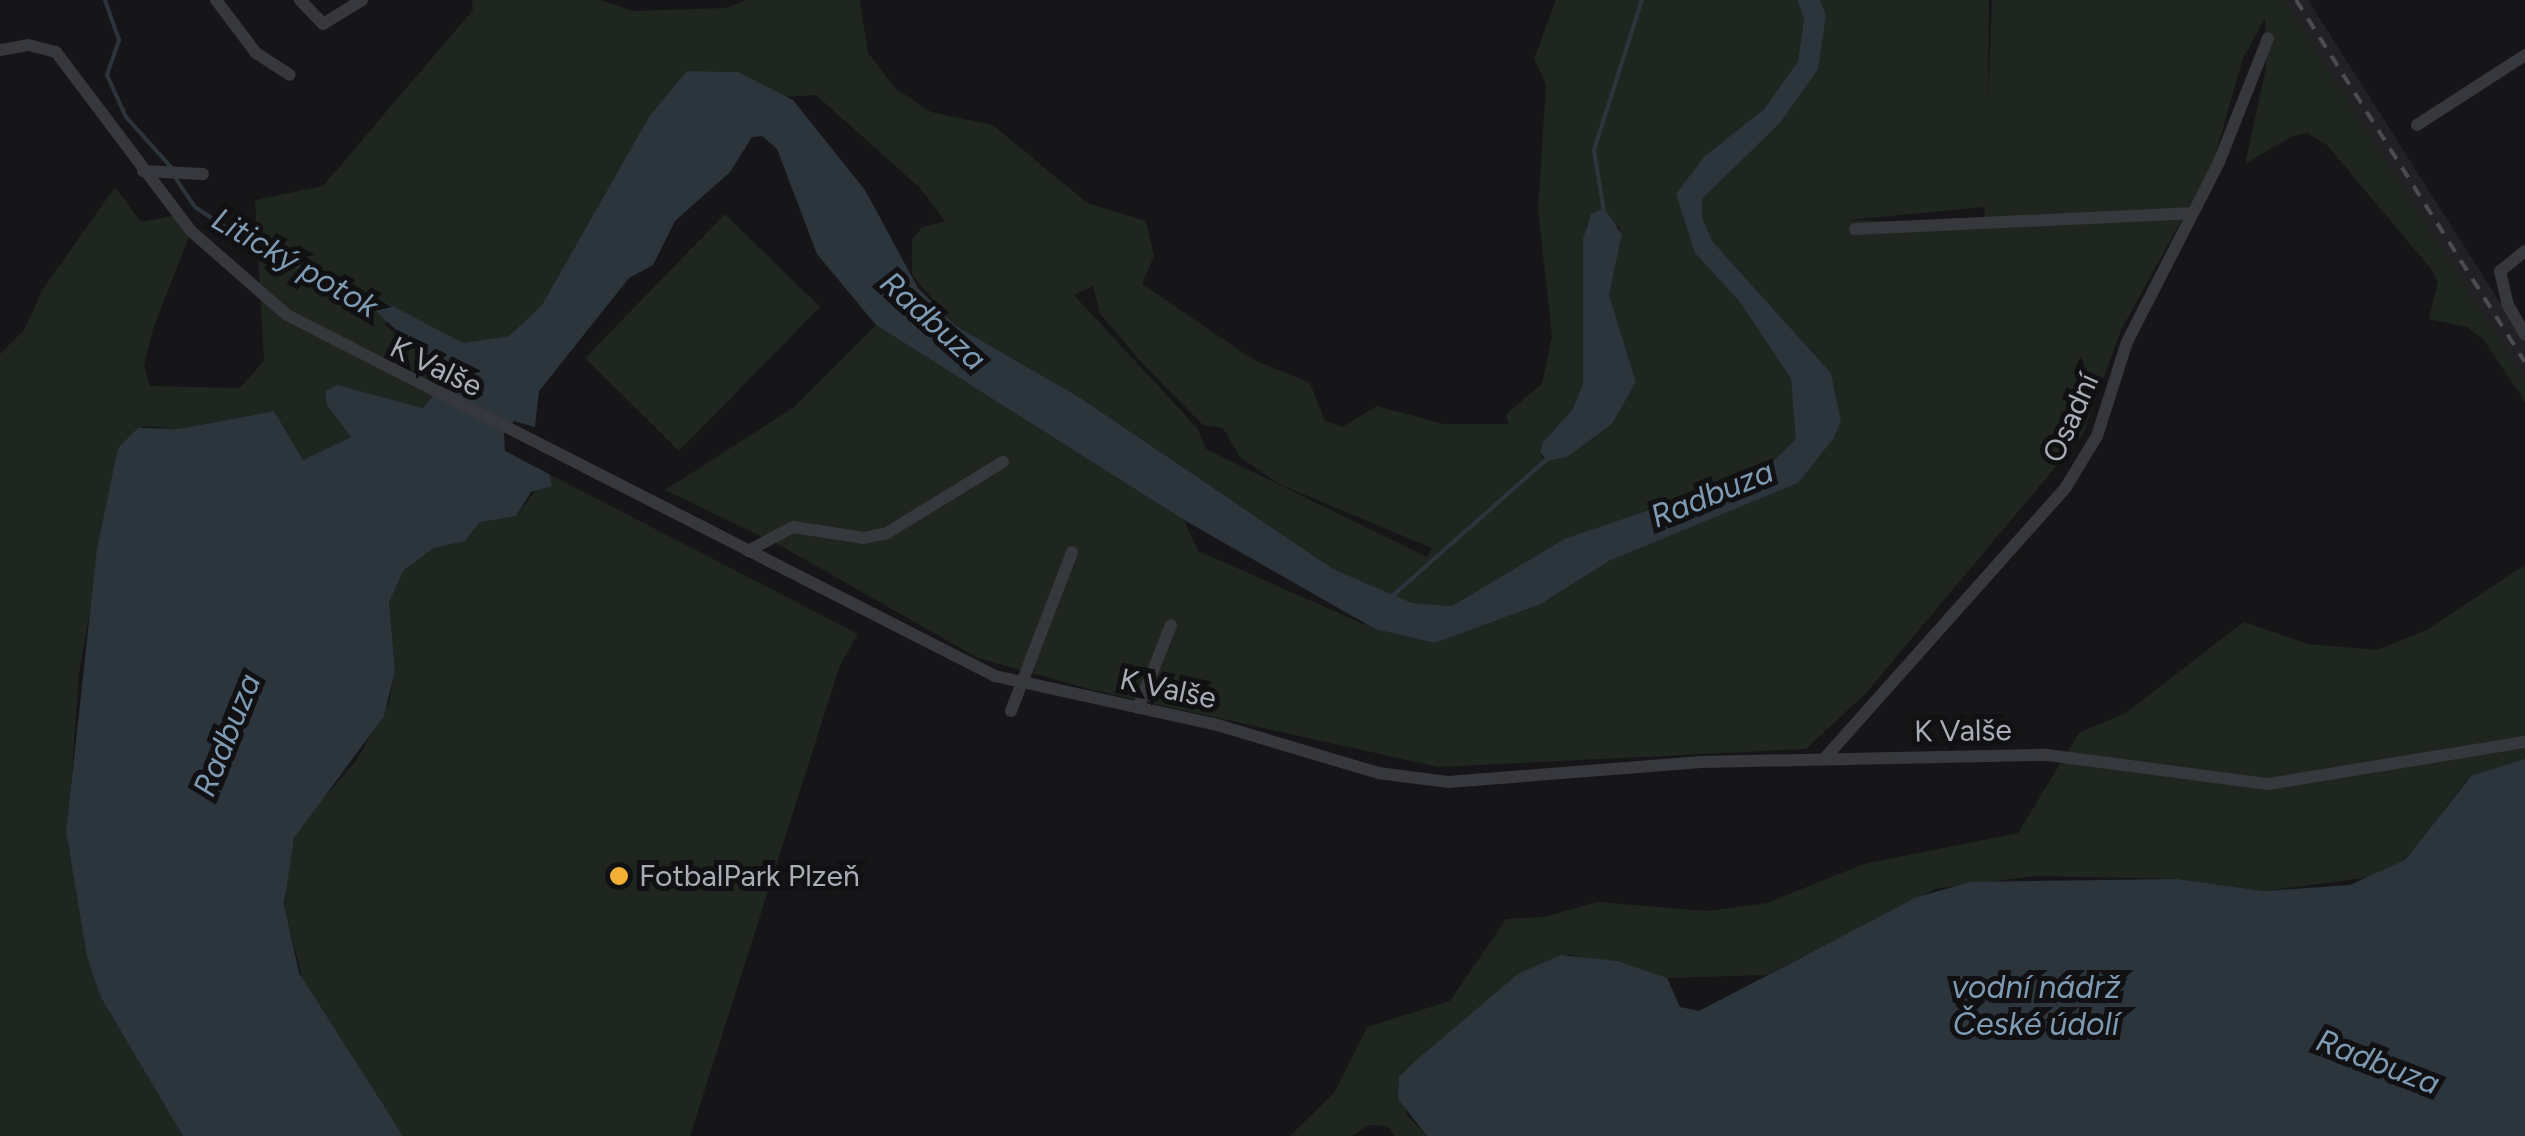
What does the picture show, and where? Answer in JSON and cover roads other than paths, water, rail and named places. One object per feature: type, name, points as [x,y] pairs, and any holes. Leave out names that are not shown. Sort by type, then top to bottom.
[{"type":"street","points":[[216,0],[256,53],[290,75]]},
{"type":"street","points":[[300,0],[323,24],[362,0]]},
{"type":"street","name":"Osadní","points":[[1824,759],[2066,487],[2097,436],[2127,342],[2219,162],[2268,38]]},
{"type":"street","name":"K Valše","points":[[0,50],[28,45],[56,52],[142,171],[245,283],[336,346],[995,676],[1138,708],[1413,780],[1519,780],[1701,762],[2047,755],[2268,784],[2525,742]]},
{"type":"street","points":[[2417,126],[2525,55]]},
{"type":"street","points":[[142,171],[204,174]]},
{"type":"street","points":[[1856,229],[2190,213]]},
{"type":"street","points":[[2525,252],[2500,271],[2508,305],[2525,336]]},
{"type":"street","points":[[748,550],[793,528],[864,538],[887,533],[1003,462]]},
{"type":"street","points":[[1011,711],[1018,682],[1072,552]]},
{"type":"street","points":[[1138,708],[1171,625]]},
{"type":"water","name":"Radbuza","points":[[1797,0],[1820,0],[1826,15],[1818,69],[1780,123],[1702,199],[1702,218],[1713,242],[1831,373],[1841,422],[1833,439],[1798,483],[1609,561],[1541,604],[1435,643],[1375,629],[1184,520],[876,325],[817,254],[777,149],[762,136],[752,137],[730,172],[675,221],[653,265],[629,278],[539,391],[535,427],[514,421],[504,433],[505,451],[549,474],[552,486],[531,492],[516,516],[480,522],[465,541],[434,548],[404,570],[389,602],[395,671],[384,716],[294,838],[284,904],[299,973],[403,1136],[183,1136],[100,996],[87,956],[66,832],[97,549],[118,448],[138,428],[179,429],[274,411],[303,460],[351,437],[327,405],[325,391],[337,385],[423,408],[442,384],[442,372],[365,301],[381,300],[463,343],[509,336],[542,305],[650,115],[687,71],[738,72],[793,100],[865,190],[918,288],[956,326],[1079,397],[1333,569],[1412,603],[1452,606],[1564,539],[1763,471],[1796,439],[1791,379],[1739,301],[1695,253],[1676,194],[1705,156],[1764,109],[1798,61],[1804,18]]},
{"type":"water","points":[[1604,208],[1622,235],[1609,295],[1636,382],[1612,424],[1567,457],[1547,461],[1540,452],[1543,442],[1572,410],[1583,384],[1583,239],[1591,214]]},
{"type":"water","name":"vodní nádrž České údolí","points":[[2525,759],[2525,1136],[1427,1136],[1398,1099],[1399,1077],[1414,1062],[1518,974],[1561,955],[1617,961],[1667,978],[1680,1007],[1699,1011],[1917,897],[1971,882],[2177,879],[2264,891],[2350,885],[2405,860],[2471,776]]},
{"type":"waterway","name":"Litický potok","points":[[105,0],[119,40],[107,75],[126,117],[171,167]]},
{"type":"waterway","points":[[1604,212],[1594,150],[1642,0]]},
{"type":"waterway","name":"Litický potok","points":[[174,176],[195,207],[237,235],[368,303]]},
{"type":"waterway","points":[[1390,598],[1548,458]]},
{"type":"railway","points":[[2296,0],[2525,362]]},
{"type":"place","name":"FotbalPark Plzeň","points":[[619,876]]}]
